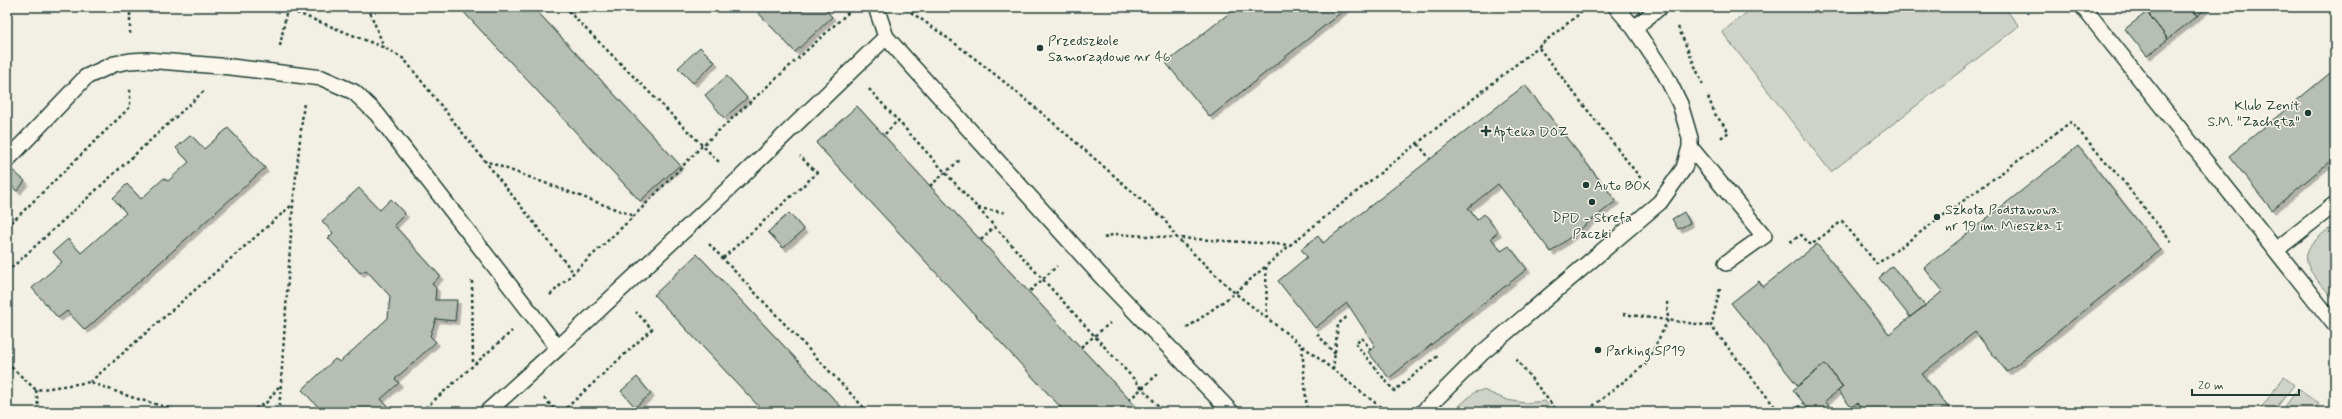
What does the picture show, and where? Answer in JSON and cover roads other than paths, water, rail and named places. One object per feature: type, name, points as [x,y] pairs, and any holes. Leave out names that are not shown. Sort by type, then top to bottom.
[{"type":"lane","points":[[876,7],[886,37],[1077,249],[1231,412]]},
{"type":"lane","points":[[1423,412],[1500,337],[1660,202],[1684,168],[1690,147],[1687,124],[1680,104],[1665,74],[1634,28],[1616,7]]},
{"type":"lane","points":[[1634,28],[1660,7]]},
{"type":"lane","points":[[2083,7],[2335,325]]},
{"type":"lane","points":[[487,412],[737,181],[886,37]]},
{"type":"lane","points":[[7,160],[86,77],[114,64],[147,60],[231,67],[322,78],[339,84],[354,92],[367,103],[558,348]]},
{"type":"lane","points":[[1690,147],[1764,236],[1726,263]]},
{"type":"lane","points":[[2276,250],[2335,204]]},
{"type":"place","name":"Przedszkole Samorządowe nr 46","points":[[1040,48]]},
{"type":"place","name":"Klub Zenit S.M. \"Zachęta\"","points":[[2308,113]]},
{"type":"place","name":"Apteka DOZ","points":[[1486,131]]},
{"type":"place","name":"Auto BOX","points":[[1586,185]]},
{"type":"place","name":"DPD - Strefa Paczki","points":[[1592,202]]},
{"type":"place","name":"Szkoła Podstawowa nr 19 im. Mieszka I","points":[[1937,217]]},
{"type":"place","name":"Parking SP19","points":[[1598,350]]}]
